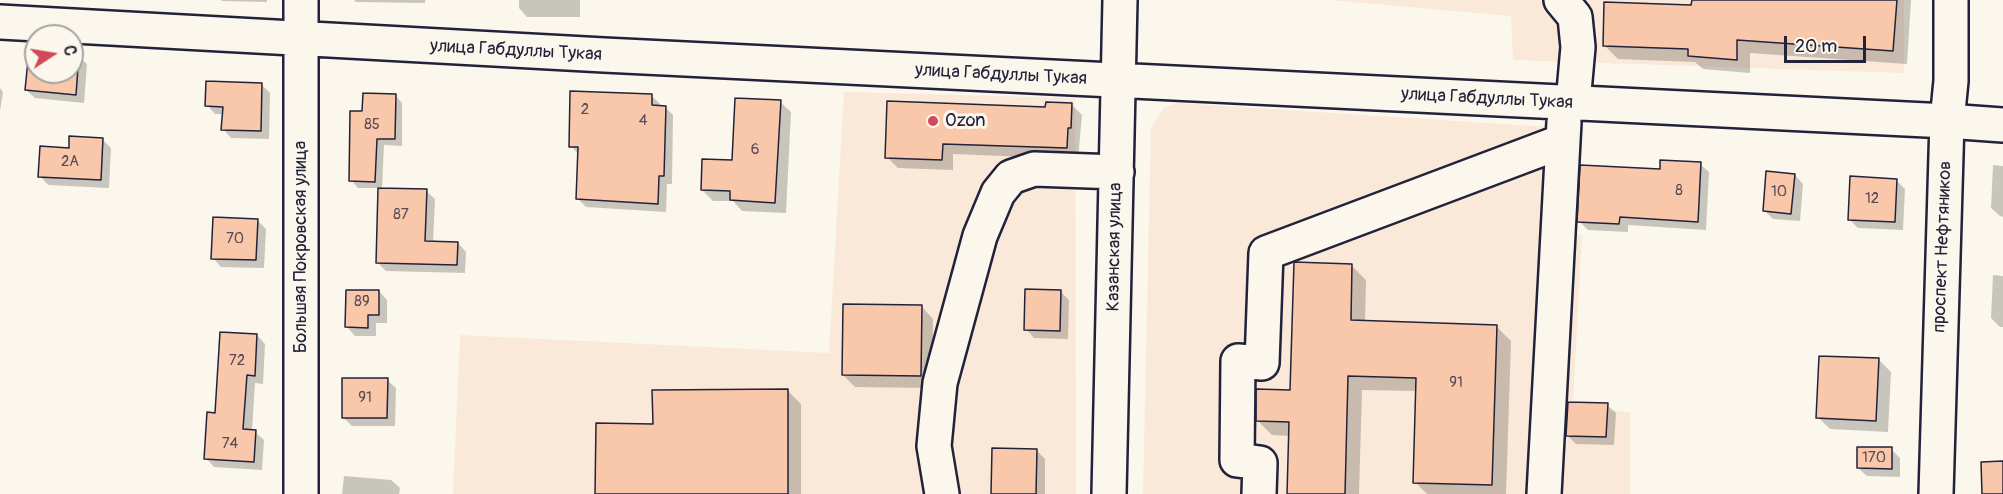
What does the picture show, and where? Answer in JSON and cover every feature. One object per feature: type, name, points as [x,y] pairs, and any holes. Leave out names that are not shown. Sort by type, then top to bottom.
[{"type":"street","name":"Большая Покровская улица","points":[[301,494],[302,0]]},
{"type":"street","name":"Казанская улица","points":[[1109,494],[1120,0]]},
{"type":"street","points":[[1544,494],[1564,121],[1578,47],[1575,17],[1561,0]]},
{"type":"street","name":"проспект Нефтяников","points":[[1936,494],[1951,0]]},
{"type":"street","name":"улица Габдуллы Тукая","points":[[0,22],[301,40],[2003,125]]},
{"type":"street","points":[[1259,494],[1260,463],[1237,460],[1238,361],[1263,363],[1266,253],[1563,141]]},
{"type":"street","points":[[942,494],[934,446],[940,383],[980,236],[998,193],[1011,177],[1034,168],[1117,172]]},
{"type":"shaded area","points":[[1330,0],[1904,0],[1904,73],[1513,60],[1511,16]]},
{"type":"shaded area","points":[[844,92],[1075,98],[1076,494],[453,494],[460,335],[829,353]]},
{"type":"shaded area","points":[[1178,103],[1564,128],[1565,234],[1582,235],[1573,404],[1630,413],[1630,494],[1143,494],[1151,128],[1164,108]]},
{"type":"building","points":[[1692,0],[1897,0],[1893,51],[1737,40],[1737,60],[1688,56],[1688,49],[1603,46],[1604,2],[1691,5]]},
{"type":"building","points":[[206,81],[262,83],[261,131],[221,130],[223,107],[205,106]]},
{"type":"building","points":[[26,84],[77,84],[76,95],[25,90]]},
{"type":"building","points":[[570,91],[652,94],[652,105],[666,106],[664,176],[659,176],[658,204],[576,199],[578,147],[569,147]]},
{"type":"building","points":[[363,93],[396,94],[395,139],[377,139],[375,182],[349,181],[350,111],[362,111]]},
{"type":"building","points":[[735,98],[781,100],[775,203],[730,200],[730,191],[701,190],[702,159],[732,160]]},
{"type":"building","points":[[887,101],[1045,107],[1046,102],[1072,103],[1067,148],[943,144],[942,160],[885,158]]},
{"type":"building","points":[[69,136],[103,138],[101,180],[38,177],[40,146],[69,148]]},
{"type":"building","points":[[1660,160],[1701,162],[1698,222],[1620,217],[1619,224],[1577,222],[1580,165],[1660,169]]},
{"type":"building","points":[[1766,171],[1795,174],[1791,214],[1763,211]]},
{"type":"building","points":[[1850,176],[1897,179],[1895,222],[1848,220]]},
{"type":"building","points":[[378,188],[427,189],[425,241],[458,242],[457,265],[376,263]]},
{"type":"building","points":[[213,217],[258,219],[256,260],[211,259]]},
{"type":"building","points":[[1294,262],[1352,264],[1351,320],[1497,325],[1492,485],[1413,483],[1416,378],[1348,376],[1345,494],[1287,494],[1289,422],[1256,421],[1256,389],[1290,390]]},
{"type":"building","points":[[1025,289],[1061,290],[1060,331],[1024,330]]},
{"type":"building","points":[[346,290],[379,290],[379,315],[368,315],[368,328],[345,327]]},
{"type":"building","points":[[843,304],[922,305],[921,376],[842,375]]},
{"type":"building","points":[[220,332],[257,334],[255,376],[247,375],[243,429],[256,430],[254,462],[204,459],[207,412],[215,413]]},
{"type":"building","points":[[1819,356],[1879,358],[1876,421],[1816,418]]},
{"type":"building","points":[[342,378],[388,378],[387,418],[342,418]]},
{"type":"building","points":[[788,389],[788,494],[595,494],[596,423],[653,424],[652,390]]},
{"type":"building","points":[[1568,402],[1608,403],[1606,437],[1566,436]]},
{"type":"building","points":[[1857,447],[1892,447],[1892,469],[1857,468]]},
{"type":"building","points":[[992,448],[1037,449],[1036,494],[991,494]]},
{"type":"building","points":[[2003,461],[2003,494],[1982,494],[1981,462]]},
{"type":"place","name":"Ozon","points":[[933,121]]}]
